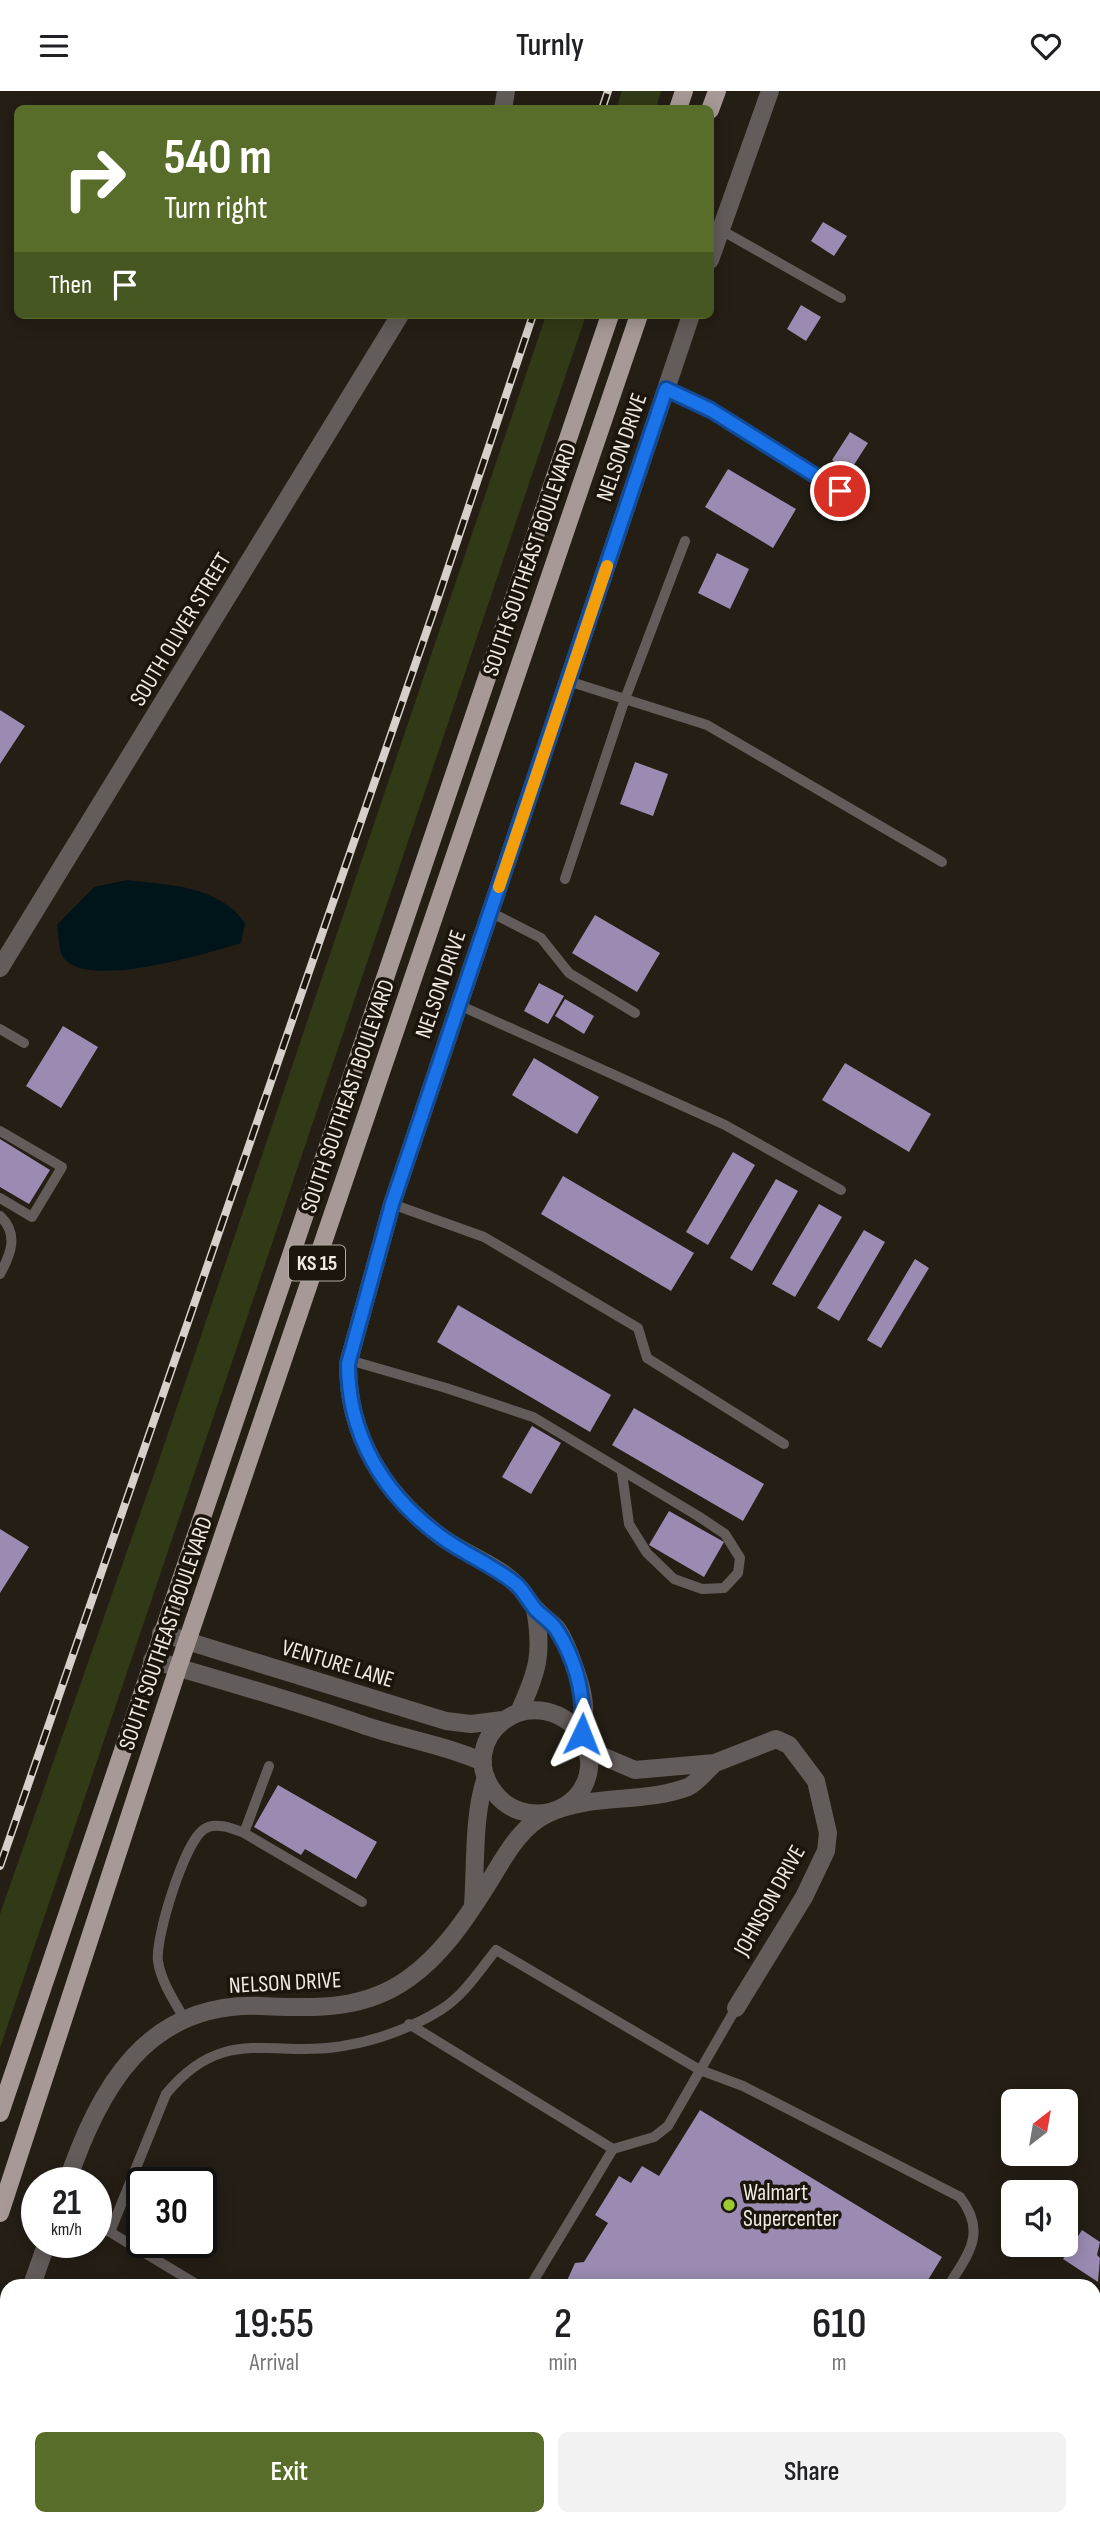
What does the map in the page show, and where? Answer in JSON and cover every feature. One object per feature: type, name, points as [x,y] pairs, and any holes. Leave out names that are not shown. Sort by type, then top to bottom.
[{"type":"main road","name":"SOUTH SOUTHEAST BOULEVARD","points":[[0,2113],[609,319]]},
{"type":"main road","name":"SOUTH SOUTHEAST BOULEVARD","points":[[0,2213],[187,1641],[638,319]]},
{"type":"street","points":[[714,249],[770,91]]},
{"type":"street","name":"SOUTH OLIVER STREET","points":[[0,968],[398,319]]},
{"type":"street","name":"NELSON DRIVE","points":[[585,1742],[584,1704],[571,1660],[558,1630],[535,1609],[519,1586],[439,1535],[384,1482],[366,1452],[355,1422],[348,1392],[349,1360],[392,1204],[690,319]]},
{"type":"street","points":[[473,1905],[479,1833],[478,1801],[489,1739],[511,1716],[537,1674],[540,1636],[535,1609]]},
{"type":"street","name":"VENTURE LANE","points":[[161,1633],[446,1721],[471,1724],[511,1716]]},
{"type":"street","points":[[152,1660],[326,1710],[400,1736],[445,1746],[485,1769],[493,1791],[510,1807],[531,1815],[547,1814],[596,1801],[636,1798],[690,1787],[715,1763]]},
{"type":"street","points":[[511,1716],[537,1709],[554,1712],[570,1721],[585,1742],[590,1767],[586,1783],[569,1803],[547,1814]]},
{"type":"street","name":"JOHNSON DRIVE","points":[[715,1763],[762,1742],[776,1739],[789,1745],[816,1780],[828,1833],[822,1865],[736,2008]]},
{"type":"street","points":[[585,1742],[635,1770],[715,1763]]},
{"type":"street","name":"NELSON DRIVE","points":[[73,2167],[91,2119],[123,2066],[160,2034],[185,2020],[237,2007],[321,2009],[378,1996],[408,1979],[429,1962],[460,1925],[520,1835],[547,1814]]},
{"type":"street","points":[[34,2279],[41,2258]]},
{"type":"lane","points":[[721,230],[841,297]]},
{"type":"lane","points":[[666,389],[711,410],[861,504]]},
{"type":"lane","points":[[565,879],[625,699],[685,541]]},
{"type":"lane","points":[[568,681],[707,725],[942,862]]},
{"type":"lane","points":[[490,912],[541,938],[569,973],[635,1013]]},
{"type":"lane","points":[[459,1005],[725,1125],[841,1189]]},
{"type":"lane","points":[[0,1028],[24,1043]]},
{"type":"lane","points":[[0,1131],[62,1167],[32,1217],[0,1198]]},
{"type":"lane","points":[[392,1204],[484,1237],[638,1328],[647,1358],[784,1444]]},
{"type":"lane","points":[[0,1216],[10,1231],[13,1249],[0,1273]]},
{"type":"lane","points":[[349,1360],[533,1417],[726,1534],[740,1558],[738,1573],[724,1588],[702,1590],[674,1579],[647,1553],[629,1524],[622,1473]]},
{"type":"lane","points":[[244,1833],[269,1766]]},
{"type":"lane","points":[[185,2020],[158,1964],[158,1949],[166,1910],[193,1841],[204,1828],[216,1826],[244,1833],[362,1902]]},
{"type":"lane","points":[[112,2227],[166,2094],[198,2063],[259,2045],[313,2050],[348,2045],[409,2024],[442,2009],[496,1950],[700,2070],[754,2092],[960,2197],[972,2213],[975,2233],[969,2254],[953,2279]]},
{"type":"lane","points":[[535,2279],[613,2149],[654,2137],[668,2126],[736,2008]]},
{"type":"lane","points":[[409,2024],[613,2149]]},
{"type":"lane","points":[[112,2233],[188,2279]]},
{"type":"green space","points":[[622,91],[661,91],[657,105],[617,105]]},
{"type":"green space","points":[[545,319],[585,319],[0,2048],[0,1914],[160,1457]]},
{"type":"shaded area","points":[[127,880],[176,886],[208,894],[222,901],[245,923],[241,943],[148,967],[95,971],[76,967],[61,954],[57,925],[94,887]]},
{"type":"building","points":[[823,222],[847,236],[834,256],[811,241]]},
{"type":"building","points":[[801,305],[821,317],[806,341],[787,329]]},
{"type":"building","points":[[850,432],[868,443],[850,471],[832,460]]},
{"type":"building","points":[[728,469],[796,509],[773,548],[705,507]]},
{"type":"building","points":[[717,553],[749,569],[730,609],[698,593]]},
{"type":"building","points":[[0,710],[25,726],[0,764]]},
{"type":"building","points":[[635,762],[668,774],[653,816],[620,804]]},
{"type":"building","points":[[595,915],[660,953],[637,992],[572,953]]},
{"type":"building","points":[[539,983],[564,996],[548,1024],[524,1011]]},
{"type":"building","points":[[565,999],[594,1016],[584,1034],[555,1016]]},
{"type":"building","points":[[63,1026],[98,1047],[61,1108],[26,1086]]},
{"type":"building","points":[[534,1058],[599,1097],[577,1134],[512,1095]]},
{"type":"building","points":[[845,1063],[931,1114],[909,1152],[822,1100]]},
{"type":"building","points":[[0,1139],[50,1170],[29,1204],[0,1187]]},
{"type":"building","points":[[733,1152],[755,1165],[708,1245],[686,1232]]},
{"type":"building","points":[[563,1176],[694,1253],[671,1291],[541,1214]]},
{"type":"building","points":[[776,1179],[798,1191],[752,1271],[730,1258]]},
{"type":"building","points":[[819,1204],[842,1217],[795,1297],[772,1284]]},
{"type":"building","points":[[864,1230],[885,1242],[839,1321],[817,1308]]},
{"type":"building","points":[[915,1259],[929,1268],[881,1348],[867,1340]]},
{"type":"building","points":[[458,1305],[611,1395],[590,1432],[437,1342]]},
{"type":"building","points":[[634,1408],[764,1484],[743,1521],[612,1445]]},
{"type":"building","points":[[532,1426],[561,1443],[531,1494],[502,1477]]},
{"type":"building","points":[[669,1511],[724,1542],[704,1577],[649,1545]]},
{"type":"building","points":[[0,1529],[29,1547],[0,1593]]},
{"type":"building","points":[[278,1785],[377,1842],[356,1879],[305,1849],[301,1855],[254,1827]]},
{"type":"building","name":"Walmart Supercenter","points":[[700,2110],[942,2257],[929,2279],[568,2279],[575,2263],[584,2262],[608,2223],[595,2215],[619,2176],[631,2183],[642,2166],[659,2176]]},
{"type":"building","points":[[1082,2230],[1100,2242],[1097,2255],[1100,2258],[1098,2279],[1093,2279],[1063,2259],[1078,2257],[1078,2236]]},
{"type":"railway","points":[[603,105],[608,91]]},
{"type":"railway","points":[[0,1866],[434,610],[532,319]]},
{"type":"slow traffic","points":[[499,887],[607,566]]},
{"type":"place","name":"Walmart Supercenter","points":[[729,2205]]},
{"type":"route","points":[[582,1734],[584,1704],[571,1660],[558,1630],[535,1609],[519,1586],[439,1535],[384,1482],[366,1452],[355,1422],[348,1392],[348,1364],[392,1204],[666,389],[711,410],[840,491]]}]
